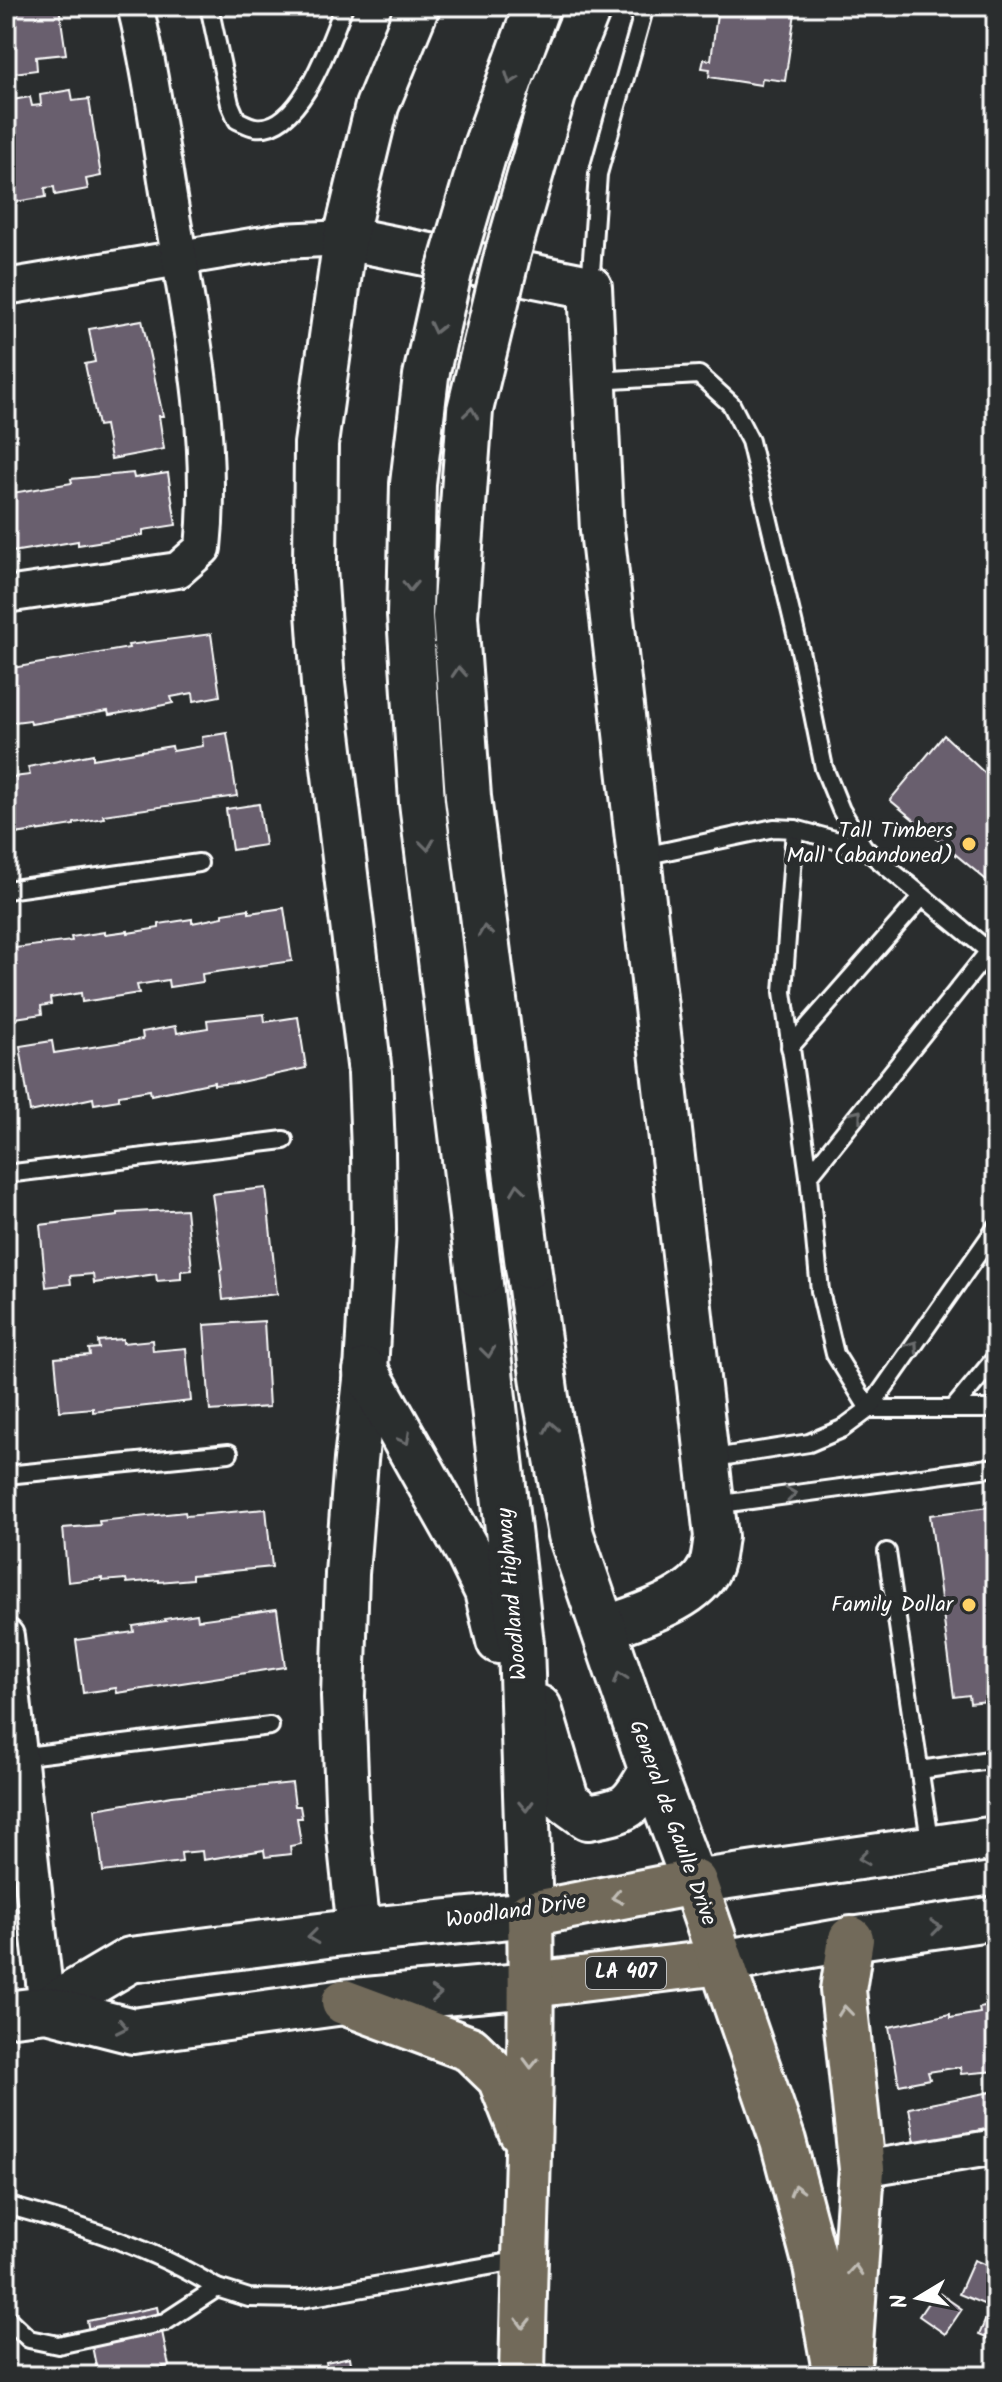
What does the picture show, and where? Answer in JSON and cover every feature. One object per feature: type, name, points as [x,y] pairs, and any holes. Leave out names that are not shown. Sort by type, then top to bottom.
[{"type":"main road","name":"Woodland Highway","points":[[530,1914],[521,1644],[422,802],[410,615],[413,484],[426,376],[449,272],[486,146],[537,6]]},
{"type":"main road","name":"General de Gaulle Drive","points":[[589,6],[553,95],[507,256],[470,410],[455,616],[468,797],[546,1398],[571,1535],[783,2141],[816,2266],[836,2376]]},
{"type":"main road","points":[[366,1371],[487,1591],[524,1745]]},
{"type":"main road","points":[[521,1644],[567,1802],[588,1817],[620,1812],[635,1801],[652,1771]]},
{"type":"main road","name":"Woodland Drive","points":[[26,2012],[130,1960],[359,1931],[530,1914],[694,1882]]},
{"type":"main road","points":[[522,2376],[530,2152],[530,1914]]},
{"type":"main road","points":[[848,2376],[862,2169],[843,1990],[851,1939]]},
{"type":"main road","name":"LA 407","points":[[26,2012],[133,2031],[344,2002],[532,1985],[721,1962]]},
{"type":"main road","points":[[344,2002],[470,2049],[500,2078],[530,2152]]},
{"type":"street","points":[[6,595],[178,570],[203,548],[207,517],[204,426],[179,257],[135,6]]},
{"type":"street","points":[[359,1931],[348,1827],[343,1696],[347,1574],[366,1371],[374,1231],[370,1073],[323,684],[315,569],[316,444],[345,238],[377,106],[418,6]]},
{"type":"street","points":[[6,287],[282,241],[345,238],[590,287],[602,530],[716,1537],[711,1565],[702,1581],[684,1596],[604,1629]]},
{"type":"street","points":[[6,1636],[26,2012]]},
{"type":"street","name":"Woodland Drive","points":[[694,1882],[996,1838]]},
{"type":"street","points":[[721,1962],[996,1918]]},
{"type":"street","points":[[862,2169],[996,2147]]},
{"type":"lane","points":[[209,6],[230,104],[237,120],[257,128],[283,120],[303,97],[326,53],[344,6]]},
{"type":"lane","points":[[590,287],[598,174],[645,6]]},
{"type":"lane","points":[[594,381],[699,375],[731,404],[750,441],[801,655],[824,768],[841,810],[864,848],[993,954],[809,1176]]},
{"type":"lane","points":[[637,857],[774,828],[795,829],[864,848]]},
{"type":"lane","points":[[795,829],[783,992],[809,1176],[820,1291],[835,1354],[869,1409]]},
{"type":"lane","points":[[6,890],[199,863]]},
{"type":"lane","points":[[790,1047],[922,897]]},
{"type":"lane","points":[[6,1174],[284,1140]]},
{"type":"lane","points":[[708,1459],[809,1443],[842,1429],[869,1409],[996,1228]]},
{"type":"lane","points":[[953,1409],[996,1357]]},
{"type":"lane","points":[[869,1409],[996,1409]]},
{"type":"lane","points":[[6,1475],[229,1453]]},
{"type":"lane","points":[[714,1505],[996,1467]]},
{"type":"lane","points":[[887,1552],[931,1848]]},
{"type":"lane","points":[[12,1758],[270,1726]]},
{"type":"lane","points":[[920,1770],[996,1759]]},
{"type":"lane","points":[[6,2205],[62,2220],[148,2252],[182,2266],[217,2288],[249,2298],[301,2299],[524,2260]]},
{"type":"lane","points":[[6,2317],[29,2339],[58,2345],[165,2322],[217,2288]]},
{"type":"building","points":[[6,6],[59,6],[66,54],[36,57],[37,70],[6,74]]},
{"type":"building","points":[[718,6],[796,6],[785,81],[762,78],[761,85],[709,77],[710,69],[702,68],[704,59],[711,60]]},
{"type":"building","points":[[71,90],[73,101],[89,99],[101,176],[86,179],[88,189],[55,195],[54,187],[45,188],[46,197],[15,202],[13,191],[6,192],[6,101],[30,97],[32,106],[41,105],[40,95]]},
{"type":"building","points":[[142,320],[163,416],[159,416],[164,449],[111,459],[105,425],[98,426],[85,364],[95,362],[89,329]]},
{"type":"building","points":[[133,473],[134,478],[168,473],[176,525],[143,530],[143,535],[78,545],[78,541],[6,553],[6,494],[72,483],[71,479]]},
{"type":"building","points":[[211,634],[220,696],[194,701],[193,693],[171,697],[173,703],[109,715],[108,711],[31,724],[30,720],[6,723],[6,669],[129,648],[128,645]]},
{"type":"building","points":[[227,733],[237,796],[103,815],[104,818],[74,825],[15,834],[14,830],[6,831],[6,778],[30,775],[28,767],[93,754],[93,759],[172,746],[173,751],[203,746],[202,737]]},
{"type":"building","name":"Tall Timbers Mall (abandoned)","points":[[944,735],[991,779],[996,773],[996,888],[890,800]]},
{"type":"building","points":[[259,804],[265,845],[232,850],[226,809]]},
{"type":"building","points":[[284,908],[292,961],[202,974],[203,982],[169,987],[168,980],[137,985],[139,993],[82,1002],[81,993],[50,998],[51,1004],[41,1006],[42,1014],[15,1018],[6,949],[72,941],[71,937],[105,932],[128,933],[159,928],[159,924],[192,919],[192,923],[249,909],[249,913]]},
{"type":"building","points":[[264,1014],[265,1022],[298,1017],[306,1068],[236,1083],[214,1085],[214,1082],[151,1095],[150,1090],[119,1095],[119,1100],[94,1104],[93,1098],[30,1112],[20,1046],[52,1041],[54,1053],[143,1039],[142,1032],[176,1026],[177,1033],[208,1028],[207,1020]]},
{"type":"building","points":[[266,1188],[277,1294],[223,1300],[220,1270],[223,1269],[212,1194]]},
{"type":"building","points":[[186,1209],[192,1270],[181,1271],[181,1279],[157,1281],[156,1274],[94,1283],[93,1274],[70,1276],[71,1284],[46,1287],[40,1225],[118,1216],[118,1213]]},
{"type":"building","points":[[264,1321],[269,1407],[210,1411],[204,1325]]},
{"type":"building","points":[[123,1339],[123,1343],[152,1340],[153,1351],[186,1348],[191,1401],[93,1412],[93,1408],[60,1411],[55,1358],[90,1355],[89,1349],[99,1348],[98,1341]]},
{"type":"building","name":"Family Dollar","points":[[996,1506],[996,1700],[970,1703],[969,1695],[954,1697],[930,1515]]},
{"type":"building","points":[[266,1509],[272,1567],[192,1575],[192,1579],[159,1582],[127,1583],[126,1579],[102,1581],[102,1578],[68,1582],[63,1528],[185,1512],[186,1516]]},
{"type":"building","points":[[277,1609],[285,1667],[117,1693],[116,1688],[83,1693],[76,1640],[134,1632],[133,1626],[197,1614],[198,1620]]},
{"type":"building","points":[[292,1783],[295,1806],[300,1806],[302,1818],[297,1818],[301,1844],[290,1846],[291,1854],[265,1857],[264,1850],[203,1860],[202,1851],[181,1853],[182,1862],[103,1872],[95,1809],[172,1796]]},
{"type":"building","points":[[996,2005],[996,2071],[961,2074],[960,2067],[928,2072],[930,2079],[899,2085],[889,2027],[950,2014],[950,2018],[980,2013],[979,2008]]},
{"type":"building","points":[[996,2091],[996,2127],[915,2143],[909,2108]]},
{"type":"building","points":[[974,2260],[996,2269],[996,2342],[979,2335],[991,2307],[959,2294]]},
{"type":"building","points":[[936,2291],[962,2309],[945,2334],[919,2316]]},
{"type":"building","points":[[157,2307],[169,2366],[148,2370],[150,2376],[98,2376],[87,2321]]},
{"type":"building","points":[[350,2357],[353,2376],[329,2376],[326,2362]]},
{"type":"place","name":"Tall Timbers Mall (abandoned)","points":[[969,844]]},
{"type":"place","name":"Family Dollar","points":[[969,1605]]}]
